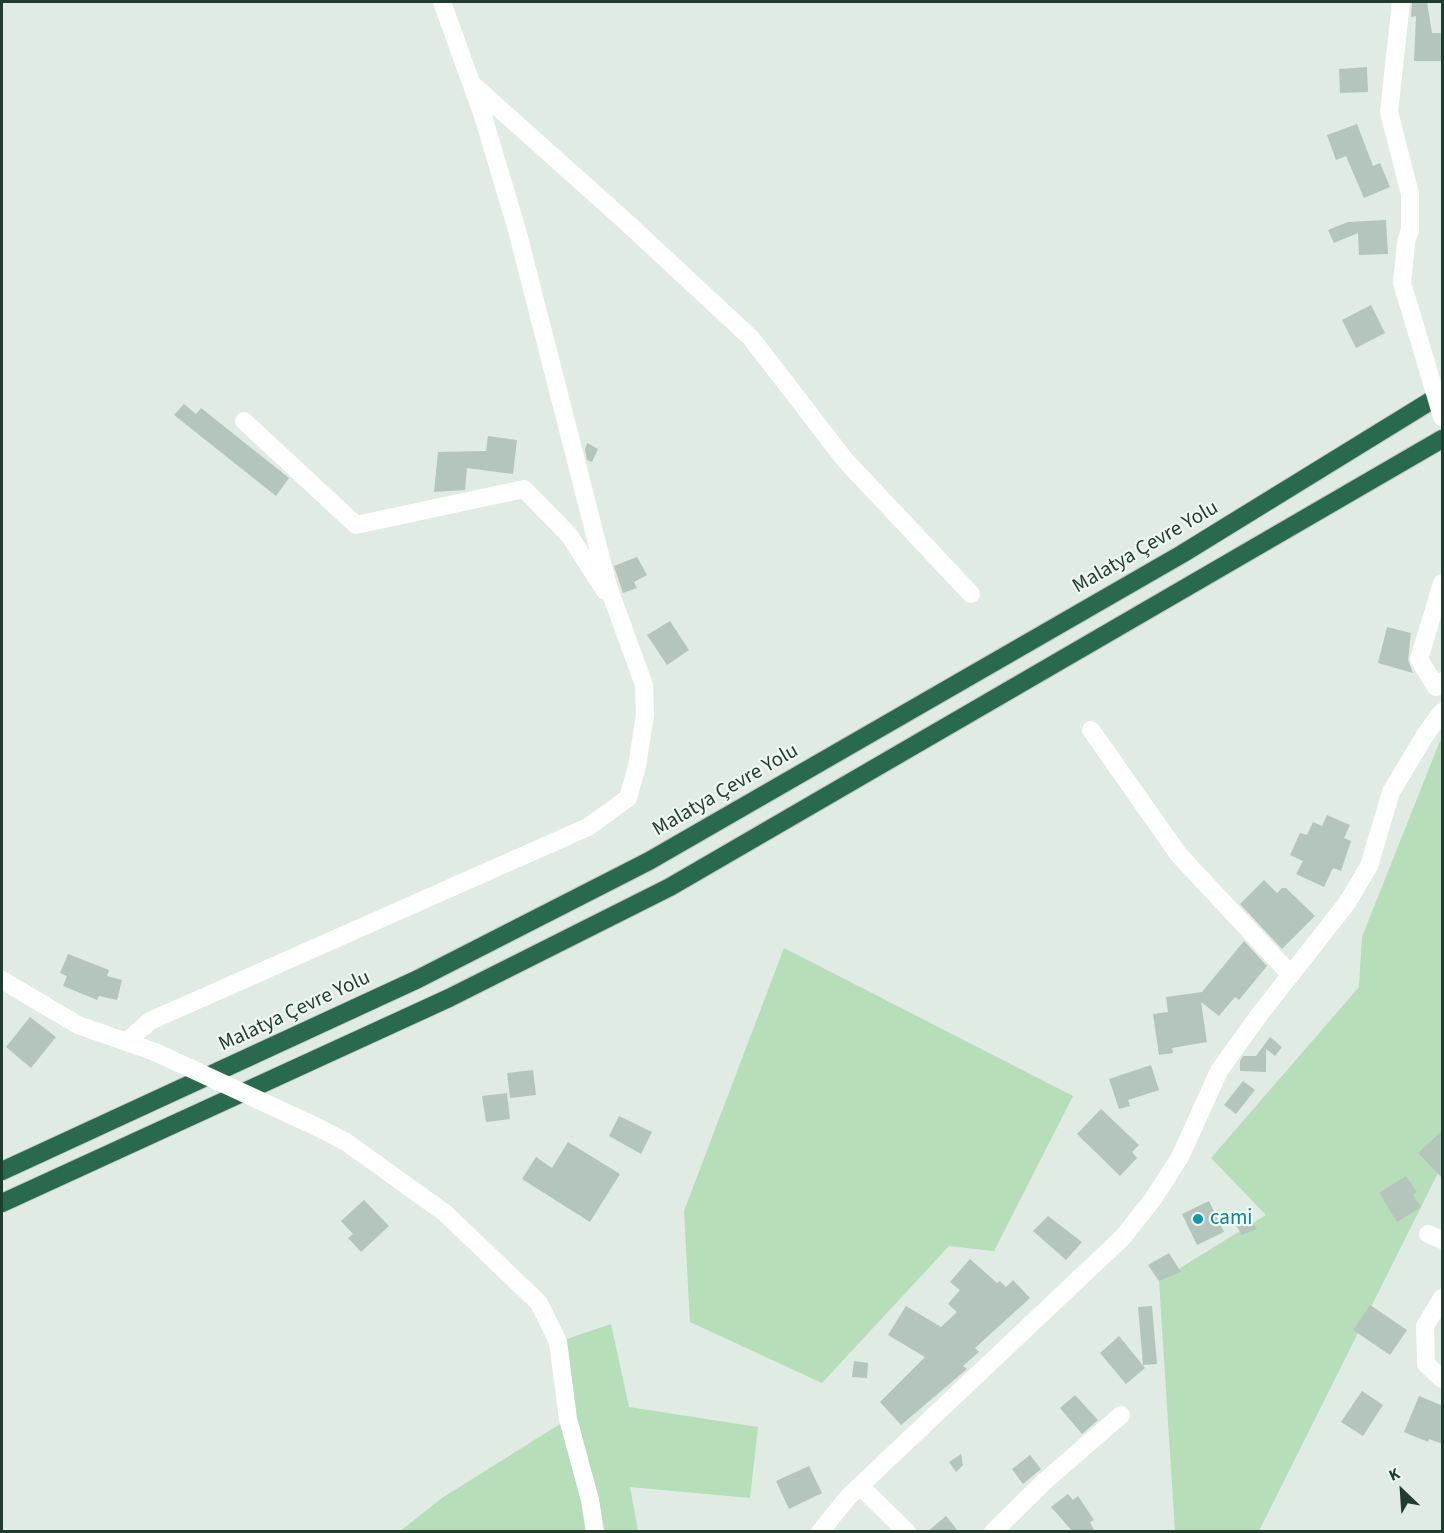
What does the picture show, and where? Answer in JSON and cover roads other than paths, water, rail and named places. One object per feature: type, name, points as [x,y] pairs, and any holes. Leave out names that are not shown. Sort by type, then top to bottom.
[{"type":"highway","name":"Malatya Çevre Yolu","points":[[2,1171],[418,979],[649,861],[1172,560],[1443,394]]},
{"type":"highway","points":[[2,1203],[449,998],[670,887],[1443,439]]},
{"type":"street","points":[[126,1042],[150,1021],[588,827],[628,798],[637,766],[645,715],[644,685],[614,605],[580,485],[517,230],[472,84],[442,2]]},
{"type":"street","points":[[1401,2],[1389,112],[1410,194],[1410,229],[1406,243],[1402,283],[1443,417]]},
{"type":"street","points":[[472,84],[751,338],[845,460],[971,594]]},
{"type":"street","points":[[244,422],[356,525],[524,489],[569,535],[614,605]]},
{"type":"street","points":[[1443,583],[1419,659],[1436,687],[1443,681]]},
{"type":"street","points":[[819,1532],[860,1486],[1123,1237],[1153,1199],[1180,1157],[1219,1071],[1353,894],[1369,866],[1392,792],[1426,732],[1443,712]]},
{"type":"street","points":[[1090,730],[1179,855],[1291,975]]},
{"type":"street","points":[[2,980],[78,1025],[155,1052],[346,1142],[445,1213],[539,1303],[558,1342],[568,1419],[590,1500],[595,1532]]},
{"type":"street","points":[[1443,1298],[1425,1326],[1426,1364],[1443,1379]]},
{"type":"street","points":[[993,1532],[1045,1481],[1122,1415]]},
{"type":"street","points":[[860,1486],[907,1532]]},
{"type":"place","name":"cami","points":[[1198,1219]]}]
